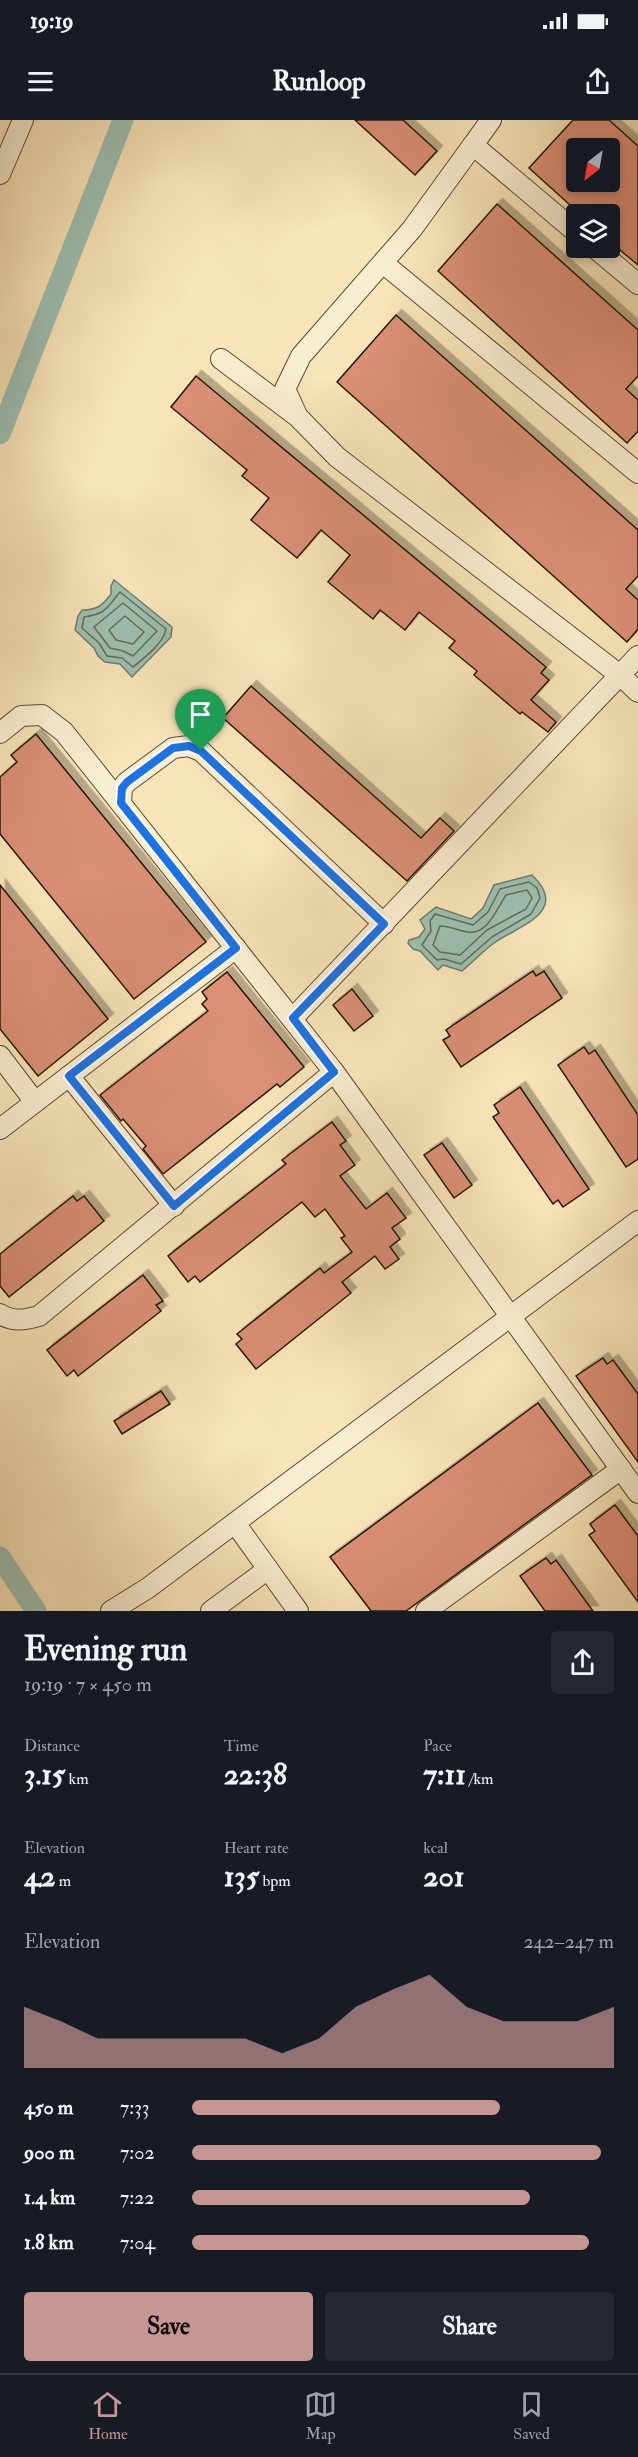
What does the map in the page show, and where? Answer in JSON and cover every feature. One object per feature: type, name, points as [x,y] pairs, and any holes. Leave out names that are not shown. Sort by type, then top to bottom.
[{"type":"street","points":[[2,163],[23,120]]},
{"type":"street","points":[[298,417],[285,389],[301,356],[412,229],[490,120]]},
{"type":"street","points":[[473,145],[566,224]]},
{"type":"street","points":[[607,258],[638,284]]},
{"type":"street","points":[[383,263],[635,466]]},
{"type":"street","points":[[221,359],[298,417],[337,457],[621,676],[638,692]]},
{"type":"street","points":[[293,1018],[638,656]]},
{"type":"street","points":[[0,733],[21,716],[42,715],[64,732],[334,1072],[638,1493]]},
{"type":"street","points":[[121,803],[122,788],[127,782],[173,748],[189,746],[201,751],[384,924]]},
{"type":"street","points":[[0,1129],[236,948]]},
{"type":"street","points":[[0,1056],[35,1102]]},
{"type":"street","points":[[0,1314],[8,1319],[24,1320],[39,1316],[334,1072]]},
{"type":"street","points":[[69,1076],[174,1206]]},
{"type":"street","points":[[111,1611],[148,1588],[638,1221]]},
{"type":"street","points":[[426,1611],[621,1469]]},
{"type":"street","points":[[235,1523],[298,1611]]},
{"type":"street","points":[[212,1611],[268,1569]]},
{"type":"water","points":[[114,580],[172,627],[171,637],[132,677],[120,664],[105,662],[75,630],[82,610],[92,609],[102,604],[111,594]]},
{"type":"water","points":[[532,875],[543,888],[546,899],[543,908],[527,924],[490,946],[462,971],[443,965],[438,970],[420,951],[413,949],[408,943],[409,940],[419,937],[425,929],[420,920],[436,907],[471,919],[483,908],[494,885]]},
{"type":"building","points":[[355,120],[403,120],[437,151],[415,175]]},
{"type":"building","points":[[573,120],[609,120],[638,146],[638,265],[620,250],[620,204],[569,204],[529,168]]},
{"type":"building","points":[[497,204],[638,330],[638,376],[626,389],[638,400],[638,431],[627,443],[438,271]]},
{"type":"building","points":[[396,315],[638,530],[638,576],[626,589],[638,600],[638,629],[627,642],[337,382]]},
{"type":"building","points":[[196,376],[546,667],[541,673],[549,680],[531,700],[556,722],[548,732],[522,712],[520,714],[474,675],[477,671],[449,648],[455,641],[419,612],[405,630],[380,610],[373,619],[328,582],[350,555],[321,530],[297,558],[251,520],[269,498],[242,476],[247,470],[171,407]]},
{"type":"building","points":[[251,686],[421,838],[440,818],[454,831],[407,881],[223,718]]},
{"type":"building","points":[[36,734],[206,942],[134,999],[0,834],[0,777],[17,762],[11,755]]},
{"type":"building","points":[[0,885],[108,1019],[38,1076],[0,1029]]},
{"type":"building","points":[[533,971],[536,976],[544,971],[562,998],[461,1067],[443,1040],[450,1036],[446,1030]]},
{"type":"building","points":[[227,972],[304,1067],[280,1087],[277,1084],[163,1174],[143,1149],[146,1146],[123,1119],[121,1121],[100,1095],[208,1011],[202,1004],[207,999],[202,992]]},
{"type":"building","points":[[352,989],[373,1016],[354,1031],[333,1005]]},
{"type":"building","points":[[584,1047],[589,1054],[595,1050],[638,1115],[638,1159],[626,1167],[558,1065]]},
{"type":"building","points":[[520,1087],[589,1189],[563,1207],[558,1200],[553,1204],[493,1117],[499,1113],[494,1105]]},
{"type":"building","points":[[332,1122],[346,1141],[340,1145],[355,1165],[340,1176],[366,1209],[387,1193],[406,1218],[392,1228],[400,1239],[390,1247],[399,1259],[385,1269],[375,1256],[342,1282],[351,1293],[256,1369],[236,1344],[242,1339],[237,1334],[320,1268],[324,1273],[352,1252],[341,1238],[345,1236],[325,1209],[315,1217],[302,1202],[200,1282],[195,1276],[188,1282],[168,1256],[286,1164],[282,1160]]},
{"type":"building","points":[[442,1143],[472,1185],[454,1198],[424,1155]]},
{"type":"building","points":[[73,1196],[77,1201],[84,1196],[104,1221],[9,1297],[0,1286],[0,1254]]},
{"type":"building","points":[[143,1275],[163,1301],[156,1305],[161,1311],[78,1376],[74,1370],[67,1376],[47,1350]]},
{"type":"building","points":[[603,1358],[607,1364],[613,1360],[638,1394],[638,1462],[576,1376]]},
{"type":"building","points":[[161,1391],[170,1404],[122,1434],[114,1421]]},
{"type":"building","points":[[538,1403],[592,1475],[406,1611],[371,1611],[330,1557]]},
{"type":"building","points":[[615,1505],[638,1536],[638,1602],[589,1535],[595,1531],[590,1524]]},
{"type":"building","points":[[546,1558],[551,1564],[556,1560],[593,1611],[545,1611],[520,1576]]},
{"type":"waterway","points":[[0,434],[123,120]]},
{"type":"waterway","points":[[0,1557],[36,1611]]},
{"type":"route","points":[[189,746],[201,751],[384,924],[293,1018],[334,1072],[174,1206],[69,1076],[236,948],[121,803],[122,788],[127,782],[173,748],[189,746]]}]
